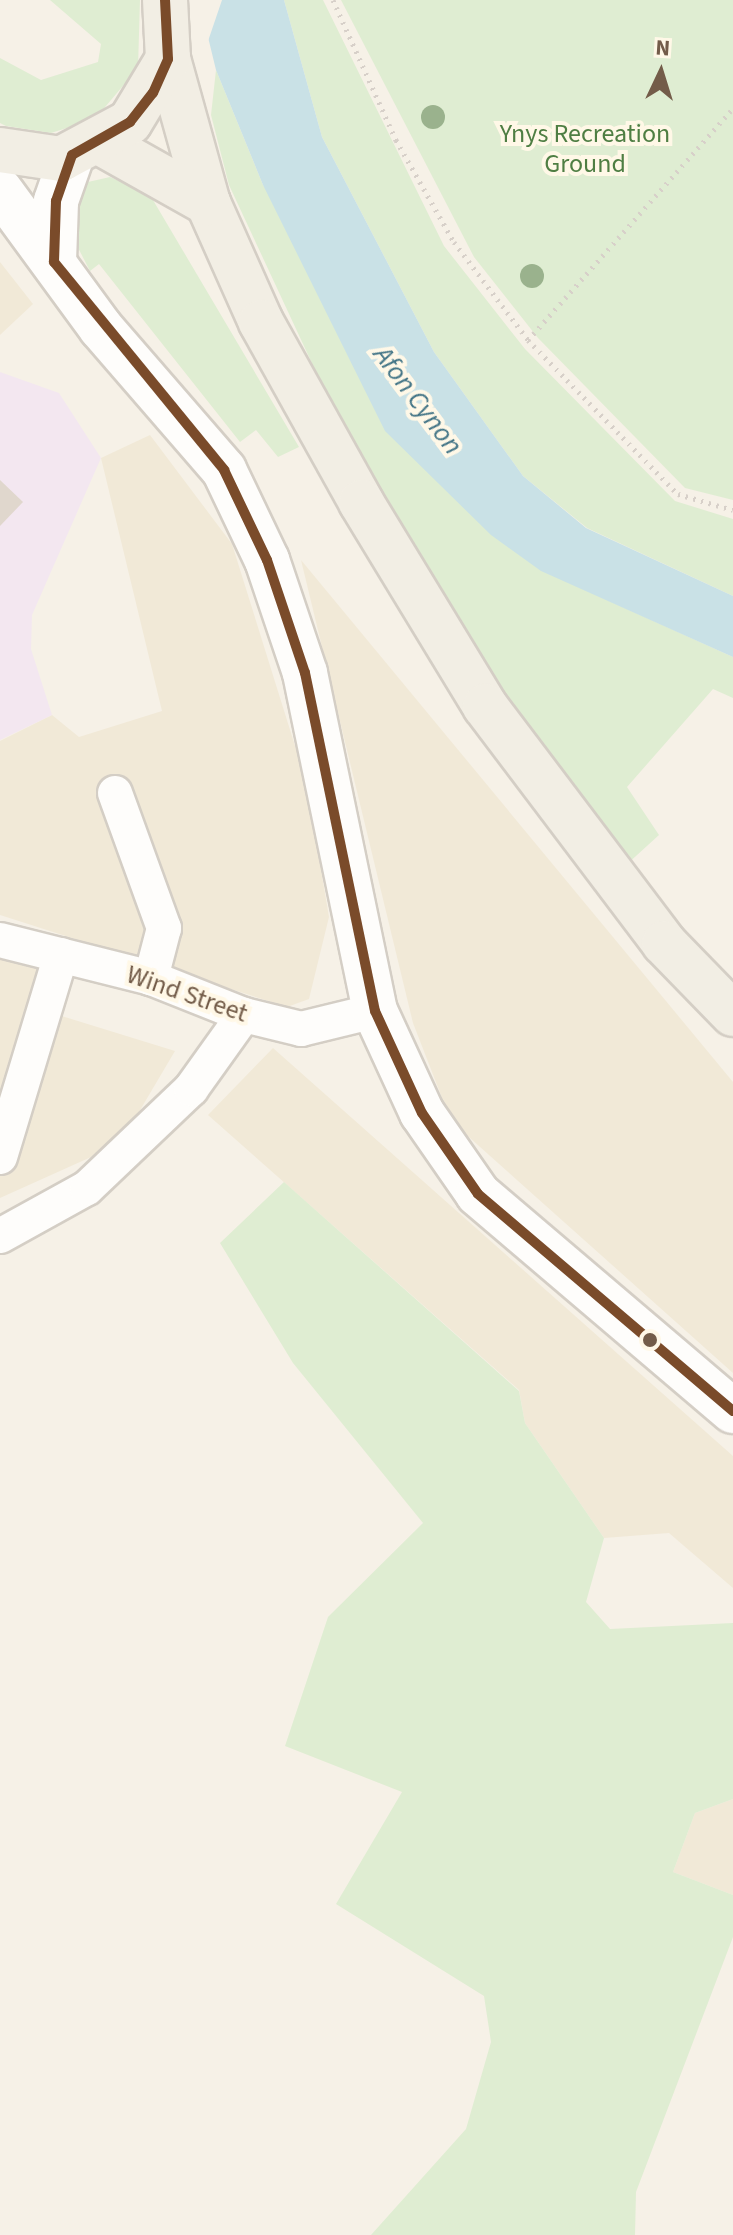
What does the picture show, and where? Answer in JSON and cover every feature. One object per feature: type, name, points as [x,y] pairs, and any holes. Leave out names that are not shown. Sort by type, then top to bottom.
[{"type":"main road","points":[[165,0],[168,59],[208,203],[261,322],[485,706],[664,943],[733,1014]]},
{"type":"main road","points":[[54,262],[56,201],[86,149],[130,122],[168,59]]},
{"type":"main road","points":[[0,150],[86,149],[208,203]]},
{"type":"main road","points":[[0,190],[54,262],[224,470],[267,560],[305,673],[375,1011],[422,1113],[478,1194],[733,1411]]},
{"type":"street","points":[[115,793],[164,928],[151,978]]},
{"type":"street","name":"Wind Street","points":[[0,940],[151,978],[244,1015],[301,1029],[375,1011]]},
{"type":"street","points":[[0,1157],[61,955]]},
{"type":"street","points":[[0,1236],[87,1188],[191,1089],[244,1015]]},
{"type":"path","points":[[333,0],[396,140],[454,242],[528,340],[678,494],[733,510]]},
{"type":"path","points":[[528,340],[733,108]]},
{"type":"shaded area","points":[[0,262],[33,304],[0,335]]},
{"type":"shaded area","points":[[0,372],[59,393],[101,458],[32,615],[31,649],[52,715],[0,740]]},
{"type":"shaded area","points":[[150,435],[232,544],[306,781],[329,917],[309,999],[287,1007],[0,915],[0,741],[52,715],[79,737],[162,711],[101,458]]},
{"type":"shaded area","points":[[301,560],[733,1082],[733,1373],[451,1121],[413,1023]]},
{"type":"shaded area","points":[[0,959],[49,971],[39,1009],[175,1051],[120,1144],[0,1198]]},
{"type":"shaded area","points":[[273,1048],[733,1456],[733,1588],[669,1533],[604,1538],[525,1423],[519,1390],[208,1115]]},
{"type":"shaded area","points":[[733,1799],[733,1895],[673,1872],[695,1813]]},
{"type":"green space","points":[[50,0],[140,0],[138,68],[95,119],[51,133],[6,126],[0,123],[0,58],[41,80],[98,62],[101,44]]},
{"type":"green space","points":[[284,0],[323,0],[444,246],[525,349],[675,501],[733,519],[733,596],[587,528],[523,476],[434,352],[322,137]]},
{"type":"green space","name":"Ynys Recreation Ground","points":[[341,0],[733,0],[733,500],[685,488],[538,338],[474,257]]},
{"type":"green space","points":[[216,70],[263,185],[541,570],[733,657],[733,698],[713,689],[627,787],[659,835],[625,866],[448,616],[337,417],[229,185],[211,115]]},
{"type":"green space","points":[[110,177],[150,195],[299,447],[278,457],[256,430],[240,442],[99,264],[90,271],[73,238],[75,195],[88,182]]},
{"type":"green space","points":[[284,1182],[519,1391],[525,1423],[604,1538],[586,1602],[610,1629],[733,1623],[733,1799],[695,1813],[673,1872],[733,1895],[733,1937],[636,2192],[635,2235],[371,2235],[466,2129],[491,2042],[484,1996],[336,1904],[402,1792],[285,1746],[328,1617],[423,1523],[293,1363],[220,1243]]},
{"type":"water","name":"Afon Cynon","points":[[199,0],[284,0],[322,137],[434,352],[523,476],[586,528],[733,596],[733,657],[541,571],[491,535],[385,431],[263,185],[216,70]]},
{"type":"pier","points":[[222,0],[206,47],[195,1]]},
{"type":"building","points":[[0,480],[23,502],[0,526]]},
{"type":"transit line","points":[[72,155],[130,122],[153,93],[168,59],[165,0]]},
{"type":"transit line","points":[[72,155],[56,201],[54,262],[224,470],[267,560],[305,673],[375,1011],[422,1113],[478,1194],[733,1411]]}]
